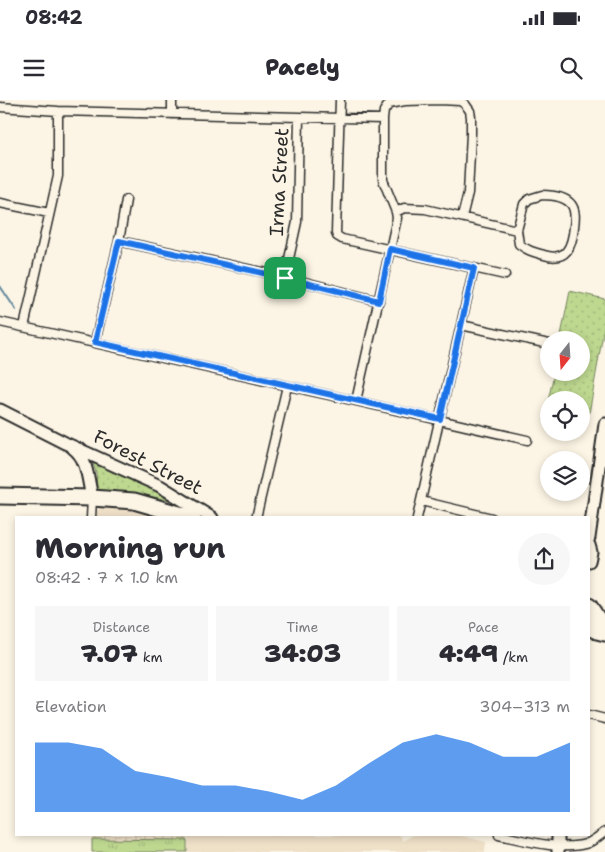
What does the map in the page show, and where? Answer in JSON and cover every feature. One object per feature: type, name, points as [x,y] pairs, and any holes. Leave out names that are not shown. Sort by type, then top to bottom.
[{"type":"highway","points":[[0,496],[92,498]]},
{"type":"highway","name":"Forest Street","points":[[92,498],[134,501],[187,516]]},
{"type":"highway","points":[[590,609],[596,627]]},
{"type":"street","points":[[172,100],[172,114]]},
{"type":"street","points":[[340,100],[337,236],[505,275]]},
{"type":"street","points":[[356,401],[396,218],[396,212],[383,180],[383,119],[384,111],[389,104],[405,101],[460,101],[466,104],[470,110],[468,193],[462,217]]},
{"type":"street","points":[[0,107],[58,111],[383,119]]},
{"type":"street","points":[[24,327],[58,176],[58,111]]},
{"type":"street","name":"Irma Street","points":[[285,278],[297,222],[299,117]]},
{"type":"street","points":[[542,195],[553,195],[570,202],[574,208],[575,218],[570,247],[557,258],[528,251],[519,244],[517,230],[524,204],[529,199],[542,195]]},
{"type":"street","points":[[95,342],[119,241],[126,200]]},
{"type":"street","points":[[0,203],[49,213]]},
{"type":"street","points":[[396,212],[404,208],[425,209],[517,230]]},
{"type":"street","points":[[119,241],[379,301]]},
{"type":"street","points":[[417,516],[474,268]]},
{"type":"street","points":[[0,322],[527,440]]},
{"type":"street","points":[[461,325],[540,342]]},
{"type":"street","points":[[256,516],[287,386]]},
{"type":"street","name":"Forest Street","points":[[0,410],[65,443],[160,486],[209,516]]},
{"type":"street","points":[[590,531],[605,424]]},
{"type":"street","name":"Forest Street","points":[[65,443],[76,451],[84,462],[92,498]]},
{"type":"street","points":[[91,516],[92,498]]},
{"type":"street","points":[[421,501],[484,516]]},
{"type":"street","points":[[590,716],[605,719]]},
{"type":"street","points":[[504,836],[547,845],[571,846],[584,845],[605,832]]},
{"type":"shaded area","points":[[107,506],[109,508],[127,509],[162,516],[96,516],[99,508]]},
{"type":"shaded area","points":[[92,836],[187,836],[187,840],[92,839]]},
{"type":"shaded area","points":[[188,836],[400,836],[403,841],[411,836],[462,836],[486,842],[485,852],[187,852]]},
{"type":"green space","points":[[570,291],[605,299],[605,322],[590,408],[590,391],[550,391],[552,381],[590,381],[590,331],[562,331]]},
{"type":"green space","points":[[91,458],[174,498],[174,501],[97,489],[96,472]]},
{"type":"green space","points":[[92,839],[187,840],[187,852],[92,852]]},
{"type":"waterway","points":[[0,286],[16,310]]},
{"type":"route","points":[[119,241],[285,278],[379,301],[390,249],[474,268],[440,419],[95,342],[119,241]]}]
